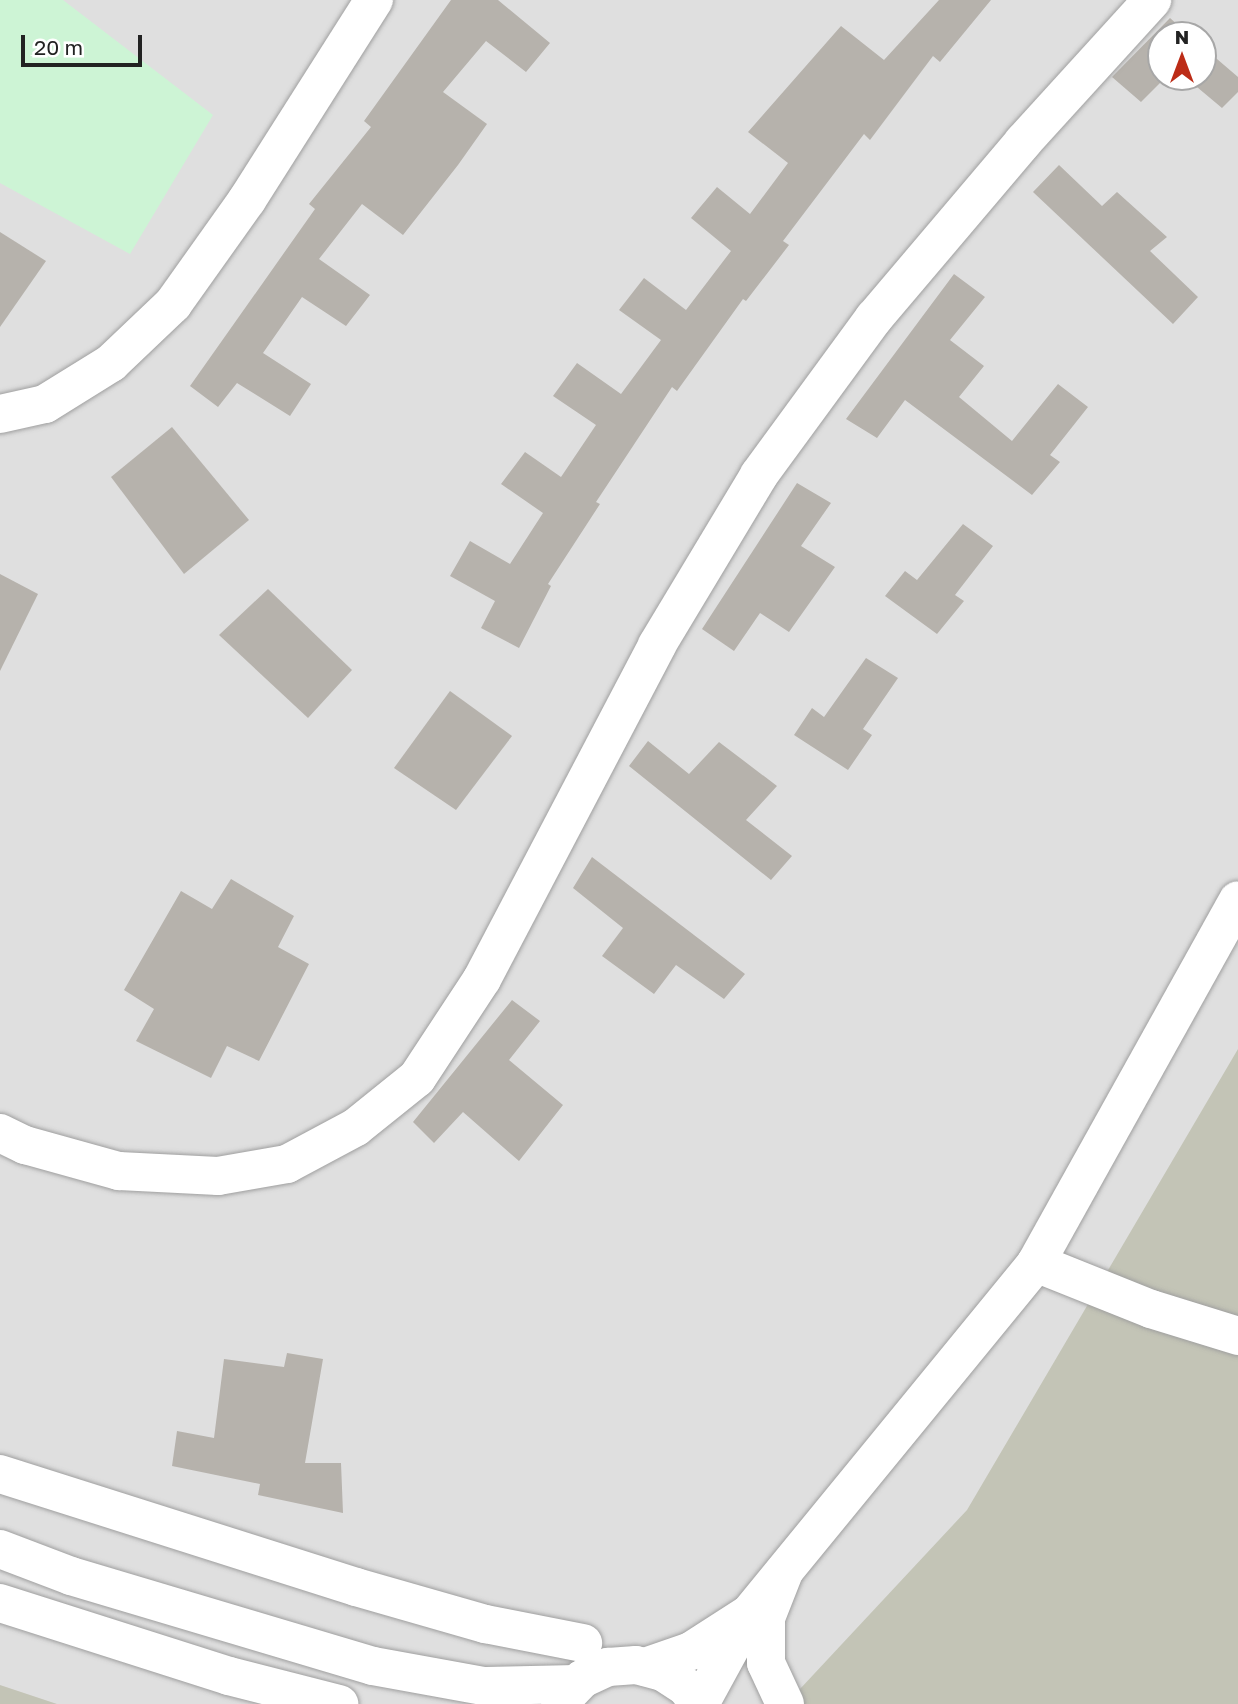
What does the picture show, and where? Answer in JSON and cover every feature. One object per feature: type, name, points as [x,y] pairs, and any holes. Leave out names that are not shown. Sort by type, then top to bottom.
[{"type":"street","points":[[0,414],[45,404],[111,363],[173,304],[247,200],[374,0]]},
{"type":"street","points":[[0,1133],[25,1144],[119,1171],[218,1176],[287,1164],[356,1127],[417,1078],[482,979],[657,645],[758,475],[874,318],[1023,142],[1152,0]]},
{"type":"street","points":[[0,1549],[71,1576],[373,1666],[484,1686],[567,1694],[608,1667],[645,1667],[663,1672],[686,1687],[699,1704],[749,1614],[1036,1263],[1238,900]]},
{"type":"street","points":[[1036,1263],[1151,1309],[1238,1336]]},
{"type":"street","points":[[0,1474],[369,1591],[485,1624],[583,1643]]},
{"type":"street","points":[[784,1572],[766,1618],[766,1664],[785,1704]]},
{"type":"street","points":[[0,1603],[229,1676],[339,1704]]},
{"type":"street","points":[[645,1667],[691,1651],[749,1614]]},
{"type":"shaded area","points":[[0,0],[1238,0],[1238,1704],[0,1704]]},
{"type":"shaded area","points":[[1238,1049],[1238,1704],[786,1704],[967,1510]]},
{"type":"shaded area","points":[[0,1685],[57,1704],[0,1704]]},
{"type":"green space","points":[[0,0],[63,0],[213,115],[130,254],[0,183]]},
{"type":"building","points":[[451,0],[498,0],[550,43],[526,72],[486,41],[443,92],[487,124],[458,165],[403,235],[362,204],[319,259],[370,295],[346,326],[302,297],[263,353],[311,384],[290,416],[237,383],[218,407],[190,386],[315,209],[309,204],[371,127],[364,121]]},
{"type":"building","points":[[939,0],[991,0],[940,62],[933,56],[870,140],[864,134],[783,241],[789,245],[746,301],[743,299],[677,391],[672,387],[596,502],[600,504],[548,584],[551,586],[519,648],[481,628],[495,601],[450,576],[470,541],[510,564],[543,513],[501,484],[525,452],[561,477],[596,425],[553,396],[577,363],[621,394],[661,340],[619,310],[644,278],[686,310],[731,251],[691,218],[717,187],[750,214],[788,163],[748,132],[841,26],[884,60]]},
{"type":"building","points":[[1147,41],[1147,91],[1152,91],[1141,102],[1112,77]]},
{"type":"building","points":[[1217,59],[1238,77],[1238,92],[1222,108],[1202,91],[1217,91]]},
{"type":"building","points":[[1059,165],[1102,206],[1117,192],[1167,237],[1150,251],[1198,297],[1173,324],[1033,192]]},
{"type":"building","points":[[0,232],[46,261],[0,327]]},
{"type":"building","points":[[954,274],[985,297],[950,340],[984,366],[959,397],[1012,441],[1058,384],[1088,407],[1050,455],[1060,462],[1032,495],[905,400],[877,438],[846,419]]},
{"type":"building","points":[[172,427],[249,520],[184,574],[111,477]]},
{"type":"building","points":[[797,483],[831,503],[801,546],[835,567],[789,632],[760,613],[734,651],[702,629]]},
{"type":"building","points":[[963,524],[993,546],[955,595],[964,601],[937,634],[885,596],[905,571],[917,580]]},
{"type":"building","points":[[0,574],[38,594],[0,671]]},
{"type":"building","points":[[268,589],[352,670],[308,718],[219,635]]},
{"type":"building","points":[[866,658],[898,678],[863,729],[872,735],[848,770],[794,735],[812,708],[824,717]]},
{"type":"building","points":[[450,691],[512,736],[456,810],[394,768]]},
{"type":"building","points":[[648,741],[689,774],[719,742],[777,786],[746,820],[792,856],[771,880],[629,766]]},
{"type":"building","points":[[592,857],[745,974],[724,999],[676,965],[654,994],[602,956],[623,928],[573,888]]},
{"type":"building","points":[[231,879],[294,916],[278,947],[309,964],[259,1061],[227,1046],[211,1078],[136,1041],[154,1009],[124,990],[181,891],[212,909]]},
{"type":"building","points":[[512,1000],[540,1021],[509,1060],[563,1105],[519,1161],[463,1112],[434,1143],[413,1122]]},
{"type":"building","points":[[287,1353],[323,1359],[305,1463],[341,1463],[343,1513],[258,1495],[260,1484],[172,1466],[177,1431],[214,1438],[224,1359],[284,1367]]}]
